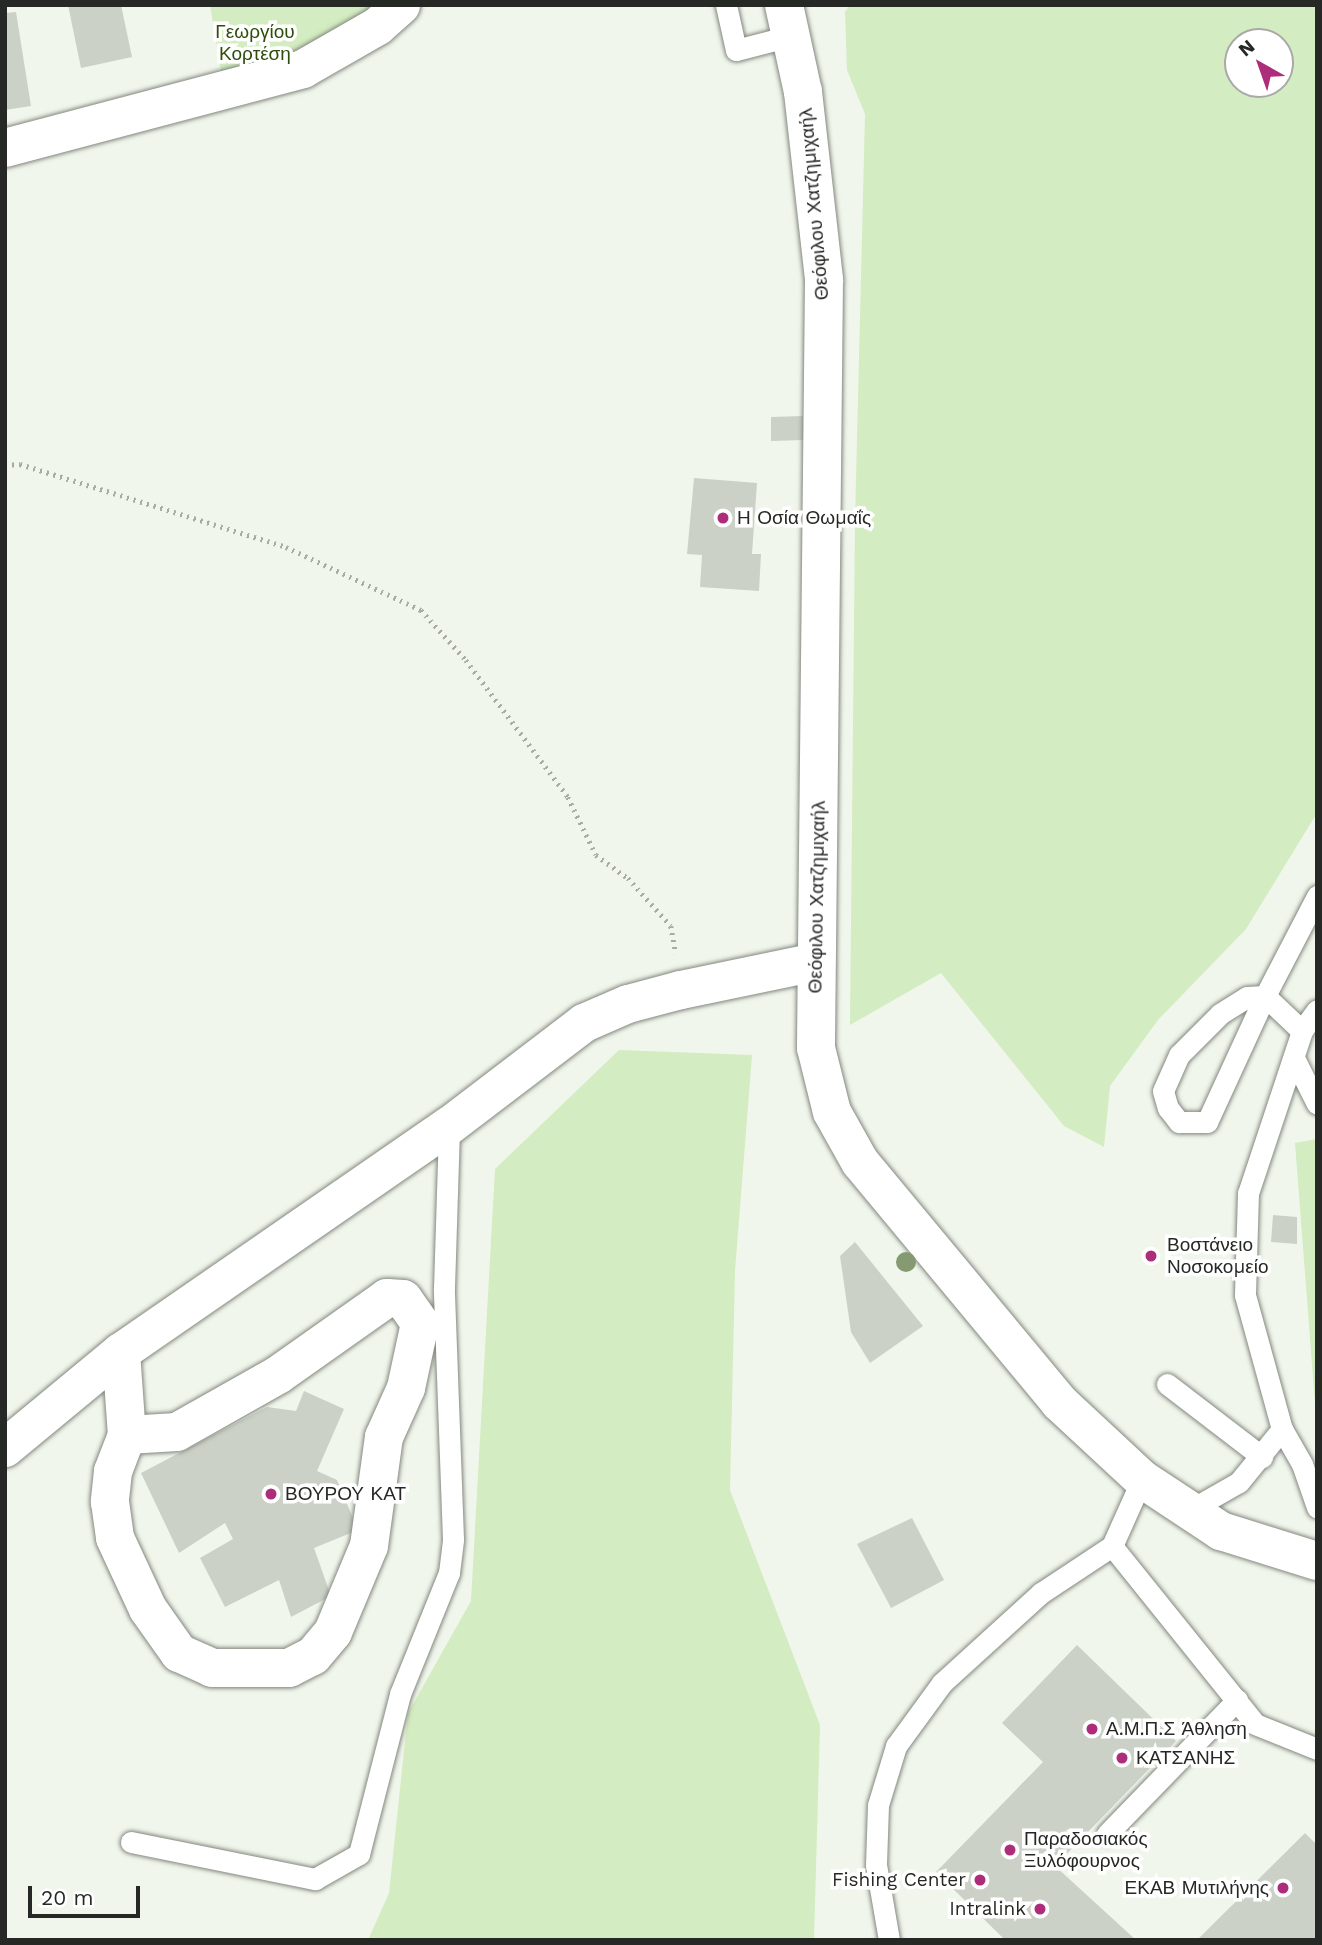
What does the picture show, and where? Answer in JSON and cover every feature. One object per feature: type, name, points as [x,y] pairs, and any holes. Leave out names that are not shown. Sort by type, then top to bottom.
[{"type":"street","points":[[5,148],[303,69],[378,26],[401,5]]},
{"type":"street","name":"Θεόφιλου Χατζημιχαήλ","points":[[787,21],[803,92],[824,280],[816,1048],[832,1112],[860,1162],[1059,1402],[1142,1479],[1221,1531],[1317,1561]]},
{"type":"street","points":[[5,1448],[121,1352],[449,1126],[584,1023],[628,1004],[681,990],[816,962]]},
{"type":"street","points":[[121,1352],[127,1436],[113,1471],[110,1502],[115,1538],[156,1620],[179,1653],[212,1668],[289,1668],[313,1656],[333,1632],[369,1545],[384,1437],[406,1388],[421,1323],[403,1299],[387,1298],[278,1375],[177,1432],[127,1436]]},
{"type":"lane","points":[[726,5],[736,50],[787,21]]},
{"type":"lane","points":[[1302,1031],[1265,996],[1247,997],[1220,1014],[1179,1055],[1163,1091],[1168,1108],[1180,1122],[1207,1122],[1265,996],[1317,896]]},
{"type":"lane","points":[[1317,1010],[1302,1031],[1248,1193],[1245,1295],[1282,1429],[1302,1464],[1317,1507]]},
{"type":"lane","points":[[1294,1058],[1317,1104]]},
{"type":"lane","points":[[131,1842],[315,1879],[359,1854],[400,1694],[449,1573],[453,1539],[444,1288],[449,1126]]},
{"type":"lane","points":[[1167,1384],[1262,1457]]},
{"type":"lane","points":[[1190,1510],[1230,1490],[1262,1457],[1282,1429]]},
{"type":"lane","points":[[889,1940],[876,1865],[878,1805],[896,1746],[942,1683],[1041,1593],[1112,1546],[1142,1479]]},
{"type":"lane","points":[[1112,1546],[1151,1600],[1255,1724],[1317,1749]]},
{"type":"lane","points":[[1107,1834],[1237,1700]]},
{"type":"path","points":[[5,466],[33,467],[286,547],[421,610],[466,660],[568,797],[596,855],[628,878],[671,926],[681,990]]},
{"type":"green space","name":"Γεωργίου Κορτέση","points":[[210,5],[396,5],[224,90]]},
{"type":"green space","points":[[850,5],[1317,5],[1317,813],[1246,929],[1158,1020],[1110,1086],[1104,1147],[1064,1126],[941,973],[850,1025],[855,521],[865,114],[847,70],[845,12]]},
{"type":"green space","points":[[619,1050],[752,1055],[735,1271],[730,1490],[820,1725],[814,1940],[368,1940],[389,1893],[408,1713],[471,1601],[495,1169]]},
{"type":"green space","points":[[1317,1139],[1317,1430],[1295,1143]]},
{"type":"building","points":[[68,5],[121,5],[132,57],[81,68]]},
{"type":"building","points":[[16,12],[31,106],[5,110],[5,13]]},
{"type":"building","points":[[803,416],[804,440],[771,441],[771,417]]},
{"type":"building","name":"Η Οσία Θωμαΐς","points":[[694,478],[757,483],[752,554],[761,554],[759,591],[700,587],[702,555],[687,554]]},
{"type":"building","points":[[1273,1215],[1297,1217],[1297,1244],[1271,1242]]},
{"type":"building","points":[[855,1242],[923,1326],[870,1363],[851,1332],[840,1256]]},
{"type":"building","points":[[304,1391],[344,1409],[317,1471],[337,1480],[358,1530],[314,1548],[331,1596],[291,1617],[279,1580],[225,1607],[200,1558],[233,1539],[225,1523],[179,1553],[141,1473],[267,1407],[296,1411]]},
{"type":"building","points":[[912,1518],[944,1580],[891,1608],[857,1544]]},
{"type":"building","points":[[1077,1645],[1176,1741],[1055,1866],[1136,1940],[1005,1940],[936,1872],[1043,1762],[1002,1723]]},
{"type":"building","name":"ΕΚΑΒ Μυτιλήνης","points":[[1305,1833],[1317,1845],[1317,1940],[1197,1940]]},
{"type":"place","name":"Η Οσία Θωμαΐς","points":[[723,518]]},
{"type":"place","name":"Βοστάνειο Νοσοκομείο","points":[[1151,1256]]},
{"type":"place","name":"ΒΟΥΡΟΥ ΚΑΤ","points":[[271,1494]]},
{"type":"place","name":"Α.Μ.Π.Σ Άθληση","points":[[1092,1729]]},
{"type":"place","name":"ΚΑΤΣΑΝΗΣ","points":[[1122,1758]]},
{"type":"place","name":"Παραδοσιακός Ξυλόφουρνος","points":[[1010,1850]]},
{"type":"place","name":"Fishing Center","points":[[980,1880]]},
{"type":"place","name":"ΕΚΑΒ Μυτιλήνης","points":[[1283,1888]]},
{"type":"place","name":"Intralink","points":[[1040,1909]]}]
